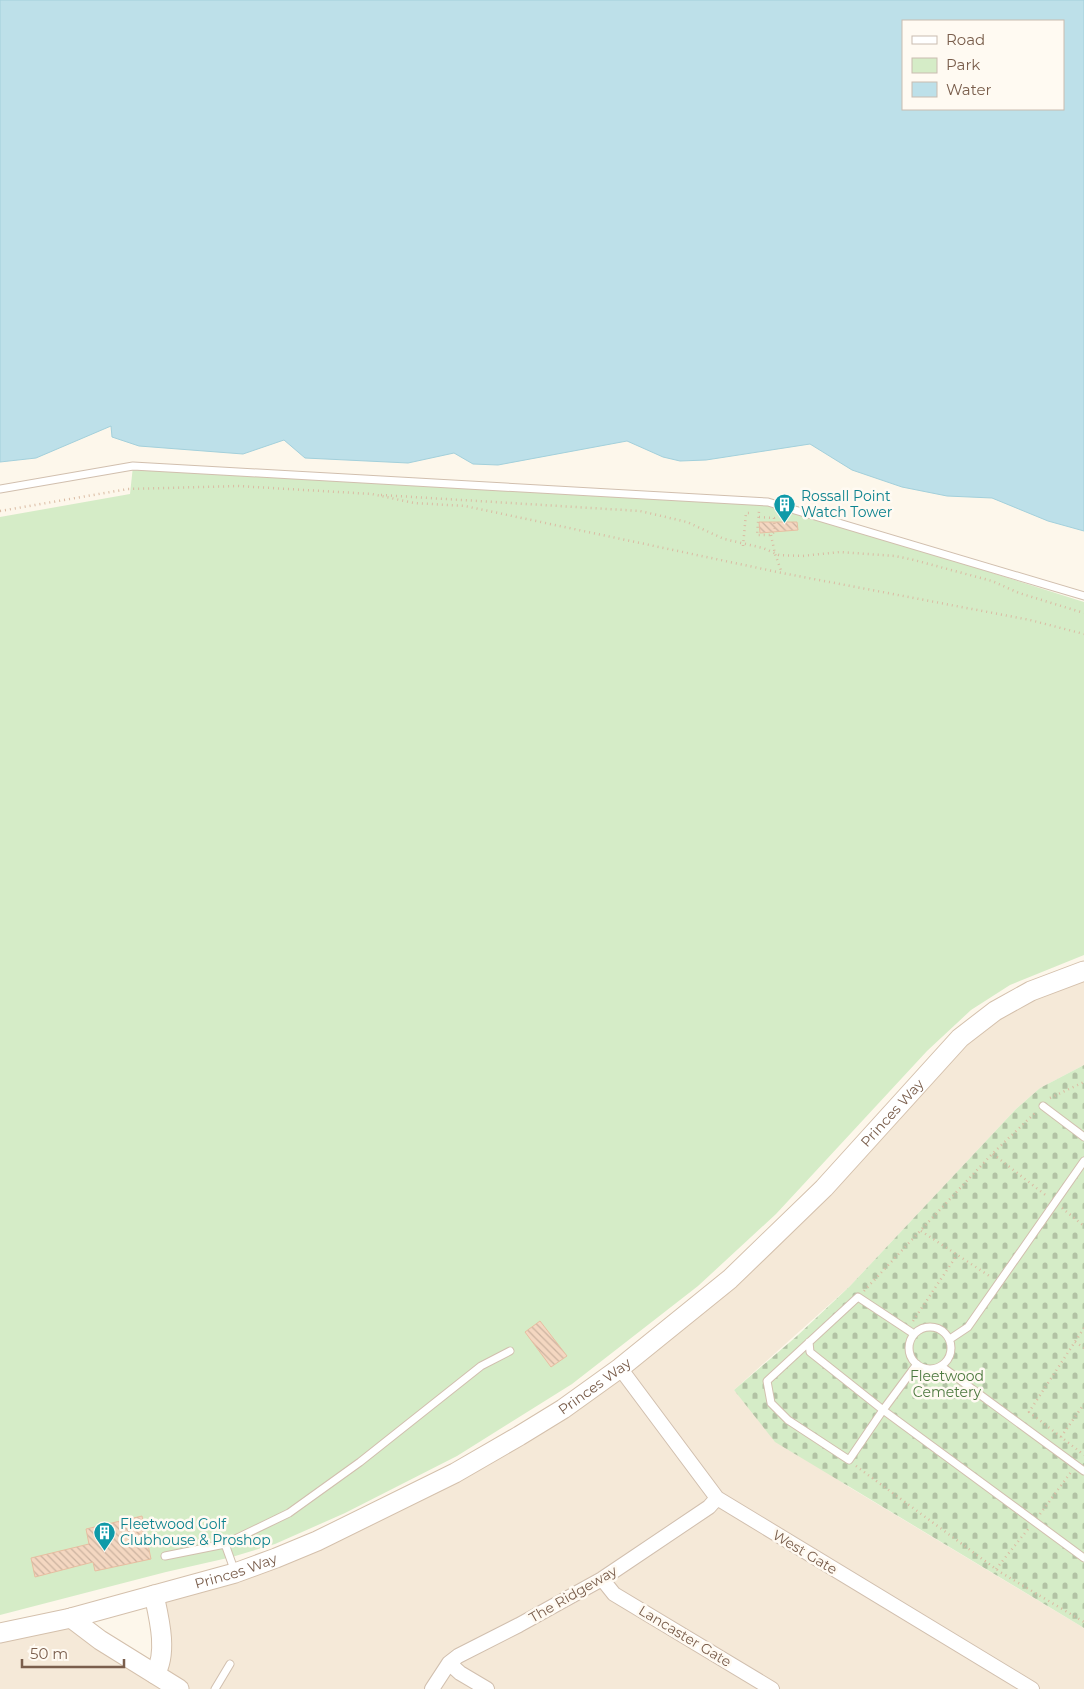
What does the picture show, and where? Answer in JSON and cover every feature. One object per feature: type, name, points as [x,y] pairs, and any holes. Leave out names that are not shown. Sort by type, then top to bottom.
[{"type":"street","name":"Princes Way","points":[[0,1633],[71,1618],[235,1573],[317,1541],[455,1473],[563,1409],[620,1368],[730,1279],[824,1188],[960,1038],[995,1011],[1031,991],[1084,971]]},
{"type":"street","name":"West Gate","points":[[620,1368],[717,1498],[1023,1687]]},
{"type":"street","name":"The Ridgeway","points":[[432,1689],[450,1663],[602,1579],[709,1507],[717,1498]]},
{"type":"street","name":"Lancaster Gate","points":[[602,1579],[614,1594],[772,1689]]},
{"type":"street","points":[[154,1595],[159,1621],[161,1662],[155,1674]]},
{"type":"street","points":[[71,1618],[100,1640],[179,1689]]},
{"type":"street","points":[[450,1663],[460,1673],[486,1689]]},
{"type":"lane","points":[[0,489],[134,466],[768,502],[1084,596]]},
{"type":"lane","points":[[1043,1106],[1084,1137]]},
{"type":"lane","points":[[950,1339],[968,1327],[1084,1161]]},
{"type":"lane","points":[[914,1334],[858,1297],[767,1381],[772,1403],[788,1420],[849,1460],[917,1364]]},
{"type":"lane","points":[[931,1326],[941,1330],[950,1339],[951,1349],[949,1357],[942,1366],[929,1369],[917,1364],[909,1349],[914,1334],[919,1329],[931,1326]]},
{"type":"lane","points":[[809,1342],[810,1352],[883,1410],[1084,1558]]},
{"type":"lane","points":[[164,1556],[225,1544],[289,1513],[360,1462],[481,1366],[510,1351]]},
{"type":"lane","points":[[942,1366],[1084,1471]]},
{"type":"lane","points":[[225,1544],[235,1573]]},
{"type":"lane","points":[[215,1689],[230,1664]]},
{"type":"path","points":[[0,511],[128,489],[238,486],[640,511],[687,522],[706,533],[743,546],[763,548],[775,554],[802,556],[840,552],[895,556],[992,581],[1020,593],[1084,613]]},
{"type":"path","points":[[372,494],[414,503],[465,506],[782,573],[1030,620],[1084,634]]},
{"type":"path","points":[[760,502],[757,535],[771,535]]},
{"type":"path","points":[[743,546],[746,513],[759,513]]},
{"type":"path","points":[[759,517],[774,518],[774,531],[771,535],[782,573]]},
{"type":"path","points":[[858,1297],[992,1154],[1043,1106],[1052,1095],[1084,1082]]},
{"type":"path","points":[[992,1154],[1084,1226]]},
{"type":"path","points":[[921,1231],[1000,1282]]},
{"type":"path","points":[[906,1330],[957,1255]]},
{"type":"path","points":[[1084,1328],[1029,1412],[1084,1455]]},
{"type":"path","points":[[1075,1342],[1084,1348]]},
{"type":"path","points":[[1061,1437],[1084,1404]]},
{"type":"path","points":[[849,1460],[1000,1572],[1084,1622]]},
{"type":"shaded area","points":[[1084,972],[1084,1065],[1040,1088],[1016,1109],[850,1286],[734,1390],[844,1484],[1084,1628],[1084,1689],[0,1689],[0,1633],[71,1618],[155,1674],[154,1595],[235,1573],[519,1436],[730,1279],[960,1038]]},
{"type":"green space","points":[[133,466],[768,502],[1084,602],[1084,955],[1010,985],[971,1010],[927,1051],[776,1214],[698,1286],[572,1384],[457,1456],[345,1513],[275,1544],[232,1557],[0,1615],[0,517],[130,494]]},
{"type":"green space","name":"Fleetwood Cemetery","points":[[1084,1065],[1084,1628],[775,1442],[734,1390],[797,1336],[850,1286],[1016,1109],[1040,1088]]},
{"type":"water","points":[[0,0],[1084,0],[1084,531],[1048,521],[992,498],[947,496],[902,487],[852,470],[810,444],[706,460],[680,461],[663,457],[627,441],[498,465],[473,464],[454,453],[408,463],[305,458],[284,440],[243,454],[139,446],[112,437],[111,426],[36,458],[0,462]]},
{"type":"building","points":[[759,522],[797,522],[798,530],[760,533]]},
{"type":"building","points":[[540,1321],[567,1356],[551,1367],[525,1332]]},
{"type":"building","name":"Fleetwood Golf Clubhouse & Proshop","points":[[142,1516],[151,1559],[95,1571],[93,1562],[35,1577],[31,1558],[89,1544],[86,1529]]},
{"type":"place","name":"Rossall Point Watch Tower","points":[[785,523]]},
{"type":"place","name":"Fleetwood Golf Clubhouse & Proshop","points":[[104,1551]]}]
